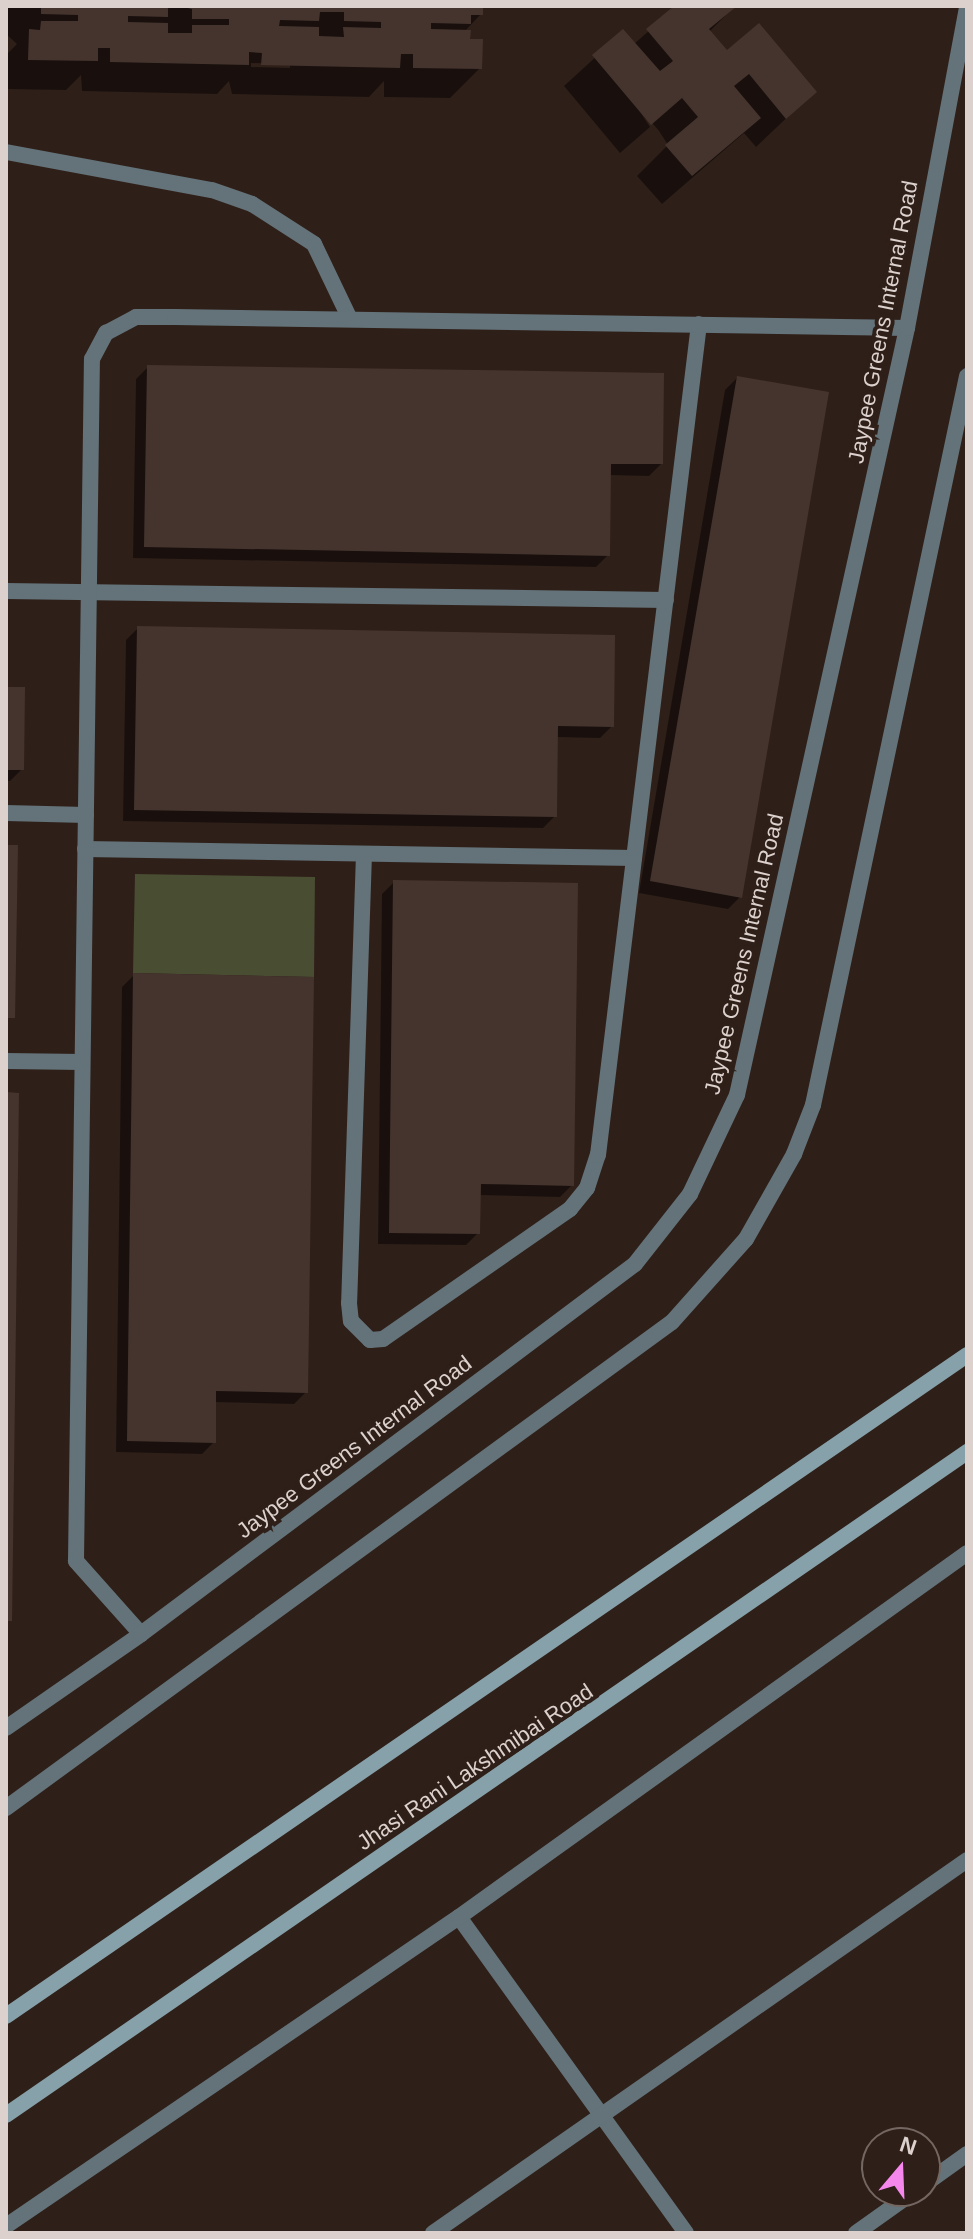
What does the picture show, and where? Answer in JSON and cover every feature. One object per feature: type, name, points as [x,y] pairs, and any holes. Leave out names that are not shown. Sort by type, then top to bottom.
[{"type":"main road","points":[[6,2016],[967,1355]]},
{"type":"main road","name":"Jhasi Rani Lakshmibai Road","points":[[6,2115],[967,1452]]},
{"type":"street","name":"Jaypee Greens Internal Road","points":[[6,1728],[141,1634],[635,1264],[690,1194],[737,1095],[907,328],[967,6]]},
{"type":"street","points":[[6,152],[212,190],[252,204],[314,244],[350,319]]},
{"type":"street","points":[[141,1634],[76,1561],[92,359],[106,333],[136,317],[907,328]]},
{"type":"street","points":[[364,854],[349,1303],[351,1321],[370,1340],[383,1339],[570,1209],[587,1188],[598,1155],[699,324]]},
{"type":"street","points":[[6,1808],[672,1322],[746,1239],[794,1154],[813,1105],[967,376]]},
{"type":"street","points":[[6,591],[666,600]]},
{"type":"street","points":[[6,813],[86,815]]},
{"type":"street","points":[[85,849],[634,858]]},
{"type":"street","points":[[6,1061],[82,1062]]},
{"type":"street","points":[[6,2226],[459,1917],[967,1553]]},
{"type":"street","points":[[433,2233],[604,2117],[967,1860]]},
{"type":"street","points":[[459,1917],[686,2233]]},
{"type":"street","points":[[941,2173],[967,2154]]},
{"type":"street","points":[[856,2233],[893,2207]]},
{"type":"green space","points":[[135,874],[315,877],[314,977],[133,973]]},
{"type":"building","points":[[41,6],[168,6],[168,17],[128,16],[128,22],[168,23],[168,33],[192,33],[192,25],[229,25],[229,19],[192,19],[192,9],[179,6],[483,6],[483,15],[471,15],[471,24],[431,23],[431,29],[471,30],[470,39],[483,39],[482,69],[413,68],[413,54],[401,54],[400,68],[261,65],[262,53],[249,52],[249,65],[110,62],[110,48],[98,48],[98,61],[28,60],[29,29],[40,30],[41,21],[78,21],[78,15],[41,14]],"holes":[[[320,12],[344,12],[344,21],[381,22],[381,28],[343,27],[344,37],[319,36],[319,27],[279,26],[280,20],[319,21]]]},
{"type":"building","points":[[674,6],[737,6],[709,29],[727,50],[759,23],[817,92],[786,119],[749,74],[734,86],[761,118],[692,176],[665,145],[698,117],[682,98],[651,125],[592,55],[623,29],[660,71],[673,61],[646,29]]},
{"type":"building","points":[[147,365],[664,373],[663,464],[611,464],[610,556],[144,547]]},
{"type":"building","points":[[737,376],[829,392],[742,898],[650,881]]},
{"type":"building","points":[[137,626],[615,635],[614,727],[558,726],[557,817],[134,810]]},
{"type":"building","points":[[6,687],[25,687],[24,770],[6,770]]},
{"type":"building","points":[[6,845],[18,845],[15,1018],[6,1018]]},
{"type":"building","points":[[393,880],[578,883],[574,1186],[481,1184],[480,1234],[389,1233]]},
{"type":"building","points":[[133,973],[314,977],[308,1393],[216,1391],[216,1443],[127,1441]]},
{"type":"building","points":[[6,1092],[19,1093],[12,1621],[6,1621]]}]
